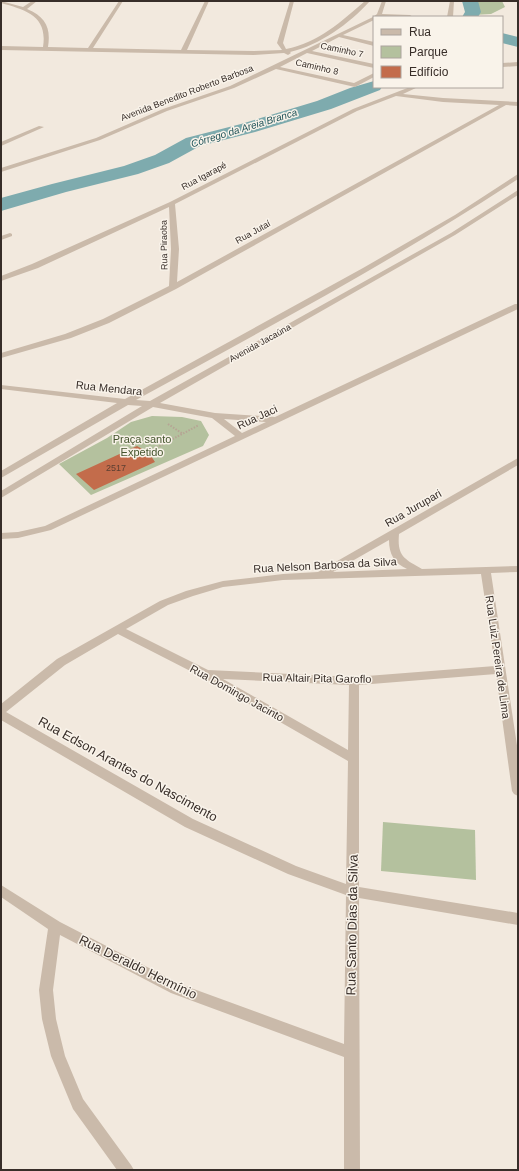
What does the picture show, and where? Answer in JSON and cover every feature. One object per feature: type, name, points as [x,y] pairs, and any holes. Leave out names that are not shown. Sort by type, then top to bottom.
[{"type":"street","points":[[24,9],[35,1]]},
{"type":"street","points":[[89,50],[121,1]]},
{"type":"street","points":[[183,52],[207,1]]},
{"type":"street","points":[[292,1],[280,44],[285,51],[294,57]]},
{"type":"street","name":"Avenida Benedito Roberto Barbosa","points":[[1,48],[254,53],[285,51],[308,45],[323,36],[368,1]]},
{"type":"street","points":[[376,16],[384,1]]},
{"type":"street","points":[[450,16],[452,1]]},
{"type":"street","points":[[1,2],[24,9],[43,22],[47,33],[45,49]]},
{"type":"street","name":"Avenida Benedito Roberto Barbosa","points":[[1,170],[98,139],[165,110],[232,87],[373,19]]},
{"type":"street","points":[[365,23],[373,25]]},
{"type":"street","points":[[339,36],[373,44]]},
{"type":"street","name":"Caminho 7","points":[[305,52],[373,66]]},
{"type":"street","points":[[503,65],[518,64]]},
{"type":"street","name":"Caminho 8","points":[[275,67],[355,85],[373,76]]},
{"type":"street","name":"Rua Igarapé","points":[[1,279],[35,266],[172,203],[355,110],[412,88]]},
{"type":"street","points":[[396,94],[443,100],[518,104]]},
{"type":"street","name":"Rua Jutaí","points":[[1,356],[68,336],[106,321],[173,287],[506,103]]},
{"type":"street","points":[[1,144],[41,127]]},
{"type":"street","name":"Avenida Jacaúna","points":[[1,475],[126,402],[366,270],[457,216],[518,176]]},
{"type":"street","name":"Avenida Jacaúna","points":[[1,495],[153,404],[453,234],[518,192]]},
{"type":"street","name":"Rua Piraoba","points":[[172,203],[175,249],[173,287]]},
{"type":"street","points":[[1,238],[10,236]]},
{"type":"street","name":"Rua Jaci","points":[[1,536],[18,535],[48,528],[518,306]]},
{"type":"street","points":[[1,394],[5,387]]},
{"type":"street","name":"Rua Mendara","points":[[5,387],[153,404],[215,416],[278,420]]},
{"type":"street","name":"Rua Mendara","points":[[215,416],[242,437]]},
{"type":"street","name":"Rua Jurupari","points":[[321,575],[518,461]]},
{"type":"street","points":[[394,533],[392,546],[396,555],[404,565],[422,573]]},
{"type":"street","name":"Rua Nelson Barbosa da Silva","points":[[1,710],[61,662],[164,603],[190,593],[223,584],[251,580],[321,575],[518,569]]},
{"type":"street","name":"Rua Luiz Pereira de Lima","points":[[486,571],[518,787]]},
{"type":"street","name":"Rua Domingo Jacinto","points":[[119,630],[206,674],[353,759]]},
{"type":"street","name":"Rua Altair Pita Garoflo","points":[[206,674],[354,681],[500,670]]},
{"type":"street","name":"Rua Santo Dias da Silva","points":[[352,1170],[351,1053],[354,681]]},
{"type":"street","name":"Rua Edson Arantes do Nascimento","points":[[1,714],[189,823],[292,870],[353,892],[518,919]]},
{"type":"street","name":"Rua Deraldo Hermínio","points":[[1,890],[55,926],[176,989],[351,1053]]},
{"type":"street","points":[[55,926],[46,990],[49,1019],[58,1056],[78,1104],[126,1170]]},
{"type":"path","points":[[154,449],[215,416]]},
{"type":"path","points":[[168,424],[182,434]]},
{"type":"green space","points":[[467,1],[502,1],[505,7],[491,14],[473,15]]},
{"type":"green space","name":"Praça santo Expetido","points":[[152,416],[182,417],[201,421],[209,435],[203,446],[91,495],[59,464],[107,438],[131,422]]},
{"type":"green space","points":[[383,822],[475,830],[476,880],[381,871]]},
{"type":"building","points":[[137,446],[149,453],[155,462],[94,490],[76,474]]},
{"type":"waterway","name":"Córrego da Areia Branca","points":[[470,1],[473,12],[471,16]]},
{"type":"waterway","points":[[503,38],[518,42]]},
{"type":"waterway","name":"Córrego da Areia Branca","points":[[1,205],[59,188],[131,170],[162,159],[193,142],[248,128],[324,105],[373,86]]}]
